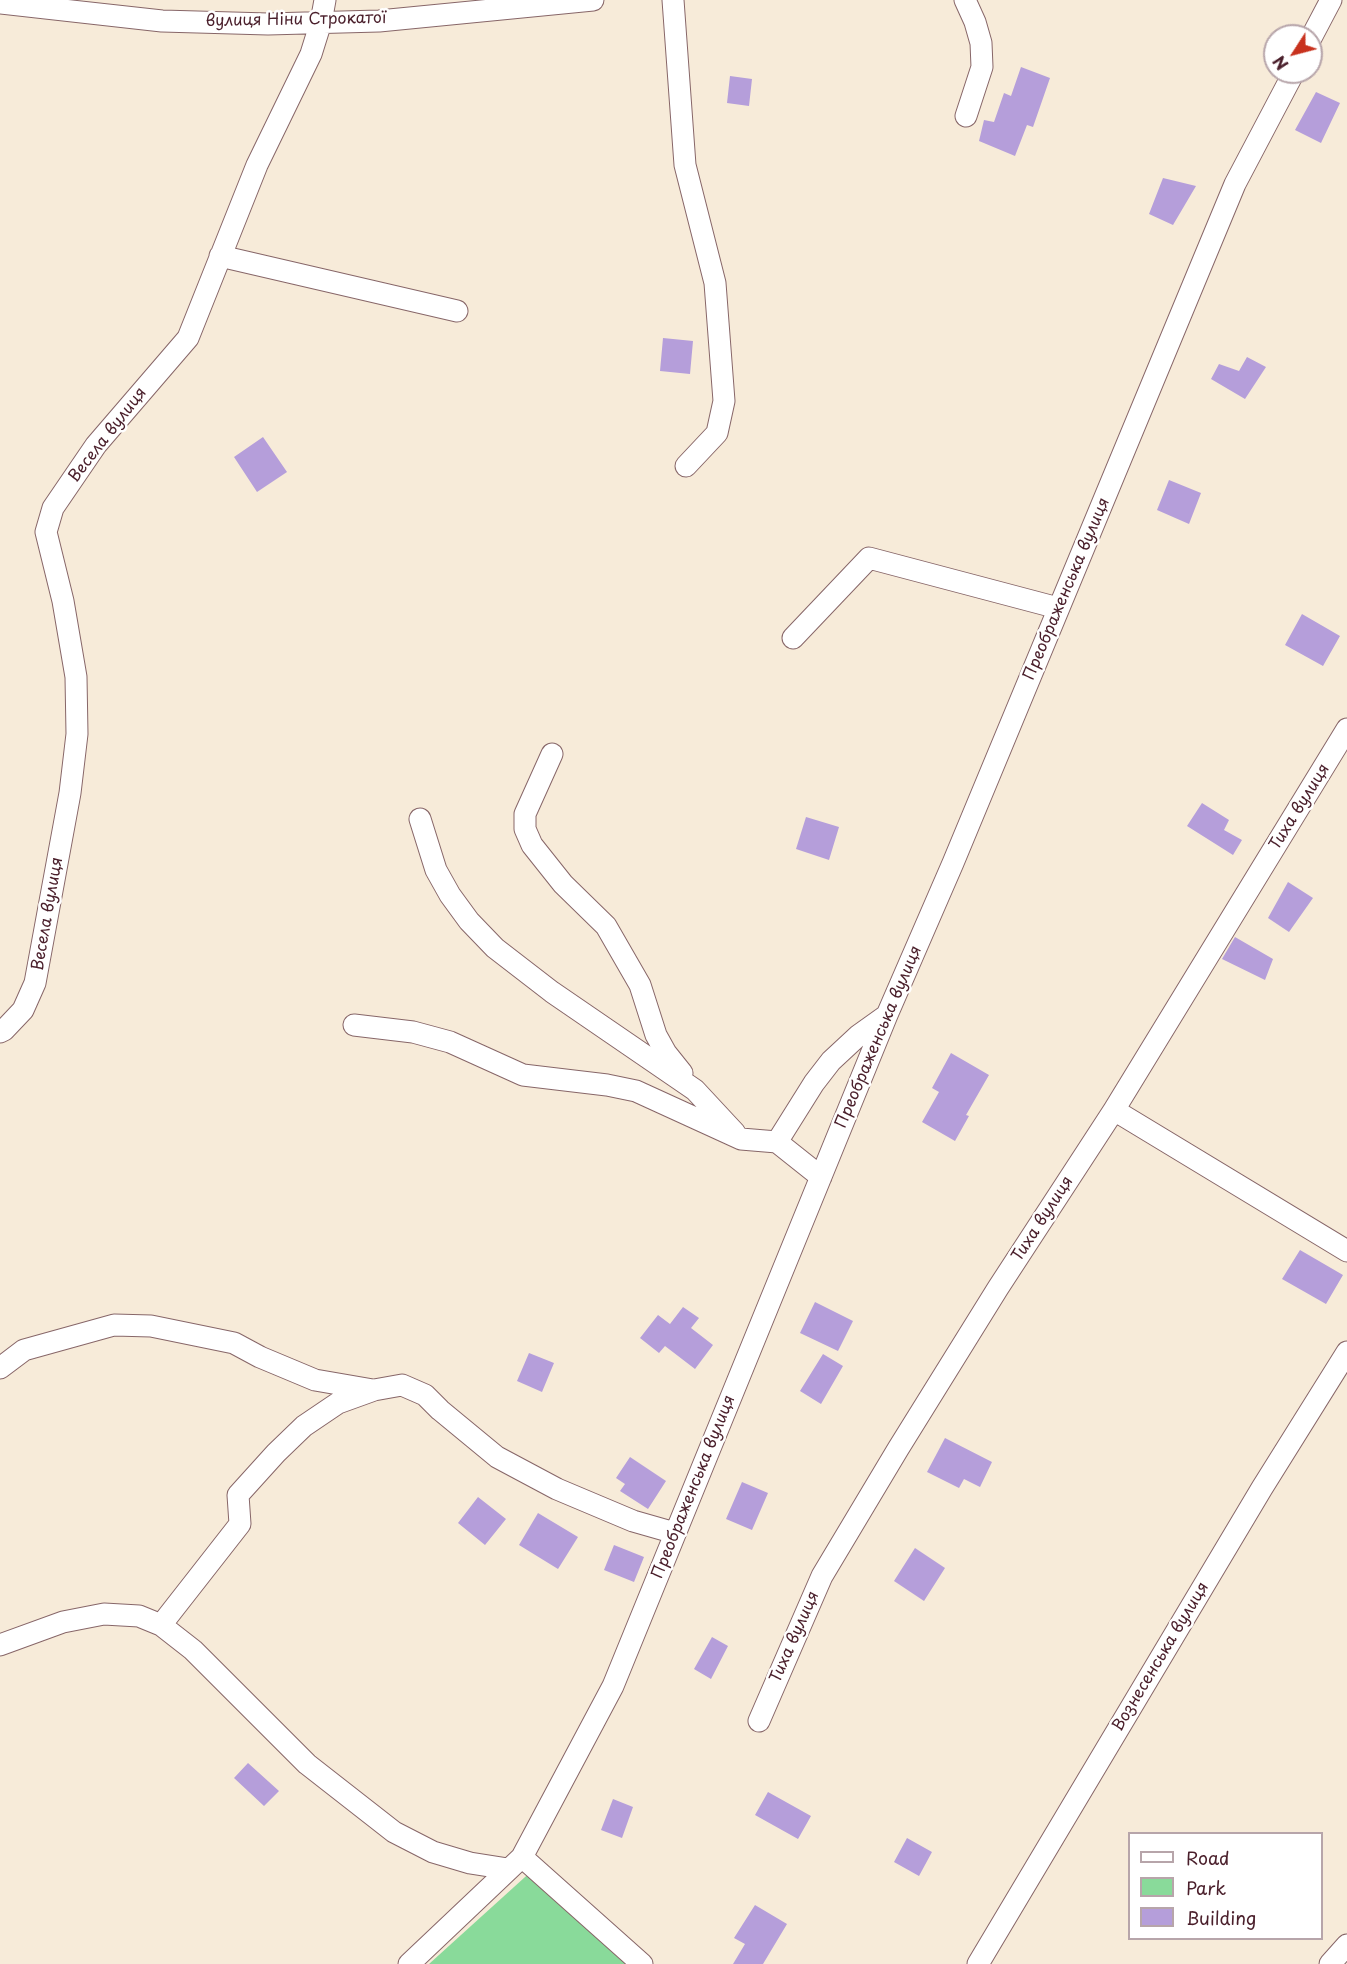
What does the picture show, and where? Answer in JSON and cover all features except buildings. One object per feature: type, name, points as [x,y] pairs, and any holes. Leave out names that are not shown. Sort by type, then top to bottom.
[{"type":"street","name":"Весела вулиця","points":[[0,1032],[23,1010],[35,983],[70,793],[76,734],[76,677],[63,601],[46,532],[53,508],[96,445],[188,338],[257,165],[311,54],[325,0]]},
{"type":"street","name":"вулиця Ніни Строкатої","points":[[0,3],[162,21],[268,24],[379,21],[593,0]]},
{"type":"street","points":[[673,0],[686,165],[715,283],[724,401],[717,432],[686,466]]},
{"type":"street","points":[[965,0],[981,43],[982,67],[966,116]]},
{"type":"street","points":[[1318,24],[1331,0]]},
{"type":"street","name":"Преображенська вулиця","points":[[409,1964],[515,1863],[613,1686],[886,1015],[953,863],[1235,184],[1288,84]]},
{"type":"street","points":[[220,256],[457,311]]},
{"type":"street","points":[[793,638],[869,558],[1058,608]]},
{"type":"street","name":"Тиха вулиця","points":[[759,1721],[822,1576],[961,1348],[1114,1110],[1196,972],[1347,729]]},
{"type":"street","points":[[552,754],[525,814],[525,829],[532,845],[562,884],[606,926],[640,986],[656,1035],[666,1053],[695,1090],[741,1139]]},
{"type":"street","points":[[420,819],[436,870],[450,895],[469,921],[495,948],[552,992],[695,1090]]},
{"type":"street","points":[[777,1142],[814,1083],[831,1061],[859,1035],[886,1015]]},
{"type":"street","points":[[354,1025],[413,1032],[450,1042],[523,1075],[636,1091],[741,1139],[777,1142],[821,1176]]},
{"type":"street","points":[[1114,1110],[1347,1251]]},
{"type":"street","points":[[0,1368],[24,1350],[114,1325],[151,1326],[234,1343],[260,1357],[315,1380],[374,1390]]},
{"type":"street","name":"Вознесенська вулиця","points":[[978,1964],[1262,1488],[1347,1352]]},
{"type":"street","points":[[161,1625],[240,1524],[238,1495],[276,1453],[304,1426],[338,1403],[374,1390],[402,1386],[425,1395],[497,1457],[557,1489],[633,1521],[675,1533]]},
{"type":"street","points":[[0,1645],[63,1622],[104,1614],[139,1617],[161,1625],[194,1650],[307,1764],[394,1832],[433,1852],[470,1863],[515,1863],[642,1964]]},
{"type":"street","points":[[1330,1964],[1347,1946]]},
{"type":"green space","points":[[535,1868],[640,1964],[429,1964]]}]
